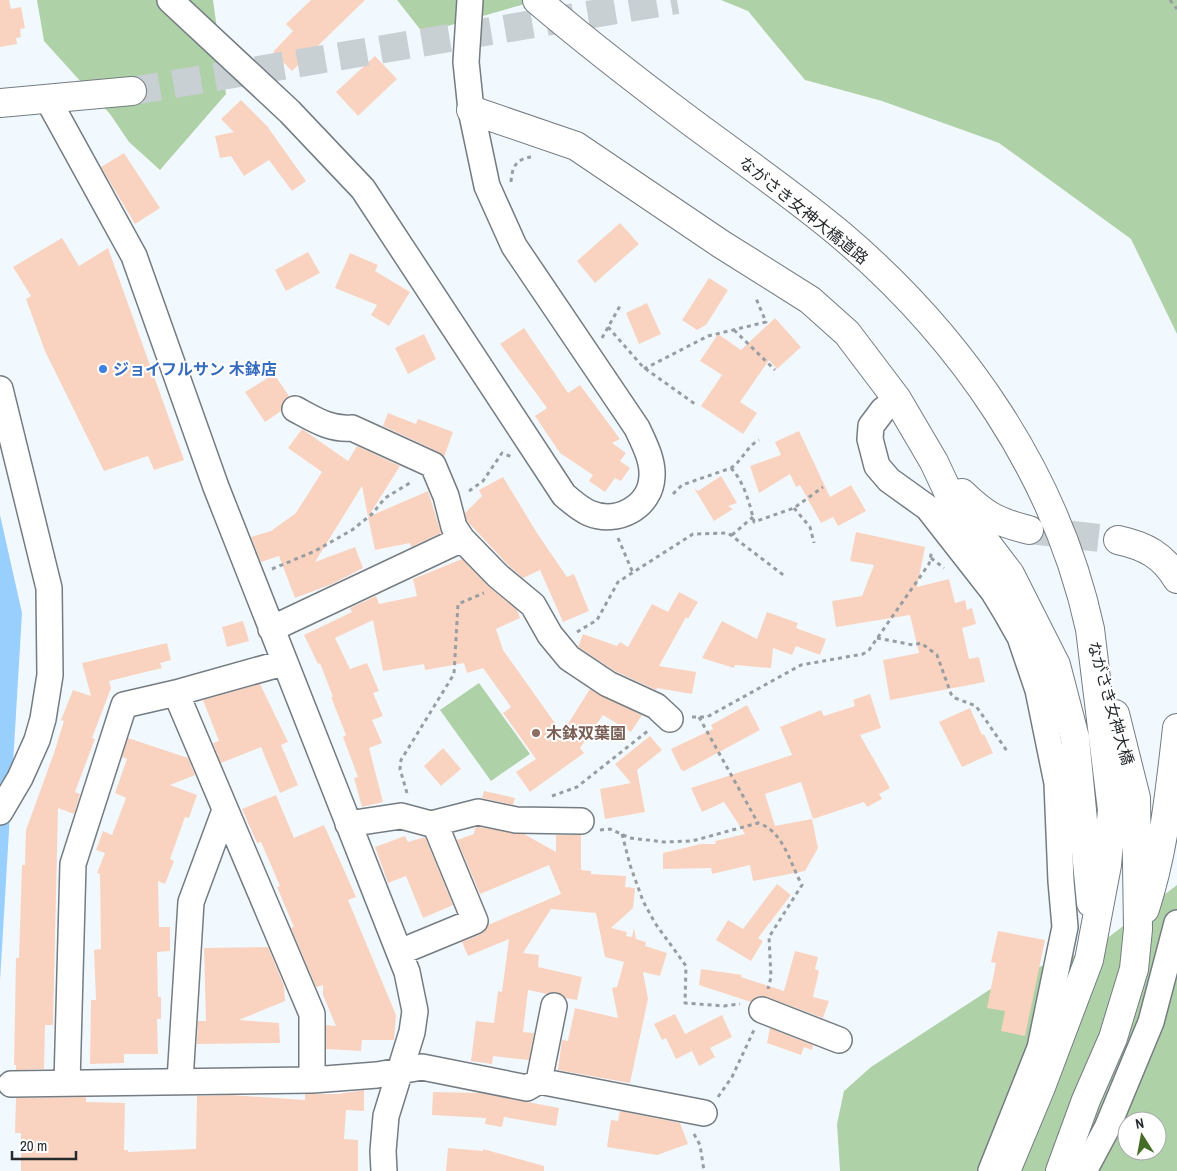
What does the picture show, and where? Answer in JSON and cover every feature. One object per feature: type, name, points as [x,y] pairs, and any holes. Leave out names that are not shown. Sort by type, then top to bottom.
[{"type":"main road","name":"ながさき女神大橋道路","points":[[537,0],[585,41],[841,236],[922,312],[969,370],[1009,429],[1031,466],[1050,507],[1084,603],[1090,629]]},
{"type":"main road","points":[[0,103],[132,91]]},
{"type":"main road","points":[[470,110],[576,146],[720,244],[810,300],[847,333],[897,399],[934,462],[949,494],[1010,574],[1056,665],[1075,738],[1094,928]]},
{"type":"main road","points":[[934,462],[984,514],[1007,525],[1029,530]]},
{"type":"main road","points":[[1118,540],[1139,545],[1157,554],[1170,567],[1177,579]]},
{"type":"main road","name":"ながさき女神大橋","points":[[1006,1171],[1070,1014],[1089,960],[1107,865],[1112,810],[1090,629]]},
{"type":"main road","name":"ながさき女神大橋","points":[[1060,1171],[1086,1100],[1113,1038],[1134,969],[1138,930],[1136,798],[1104,667],[1090,629]]},
{"type":"main road","points":[[1138,930],[1157,872],[1168,809],[1177,728]]},
{"type":"main road","name":"ながさき女神大橋","points":[[1021,1171],[1081,1029],[1099,967],[1094,928]]},
{"type":"main road","name":"ながさき女神大橋","points":[[1043,1171],[1138,930]]},
{"type":"street","points":[[170,0],[290,112],[363,189],[564,495],[590,514],[610,516],[626,513],[641,503],[648,494],[652,478],[648,454],[637,428],[514,246],[487,186],[470,110],[466,62],[470,0]]},
{"type":"street","points":[[47,98],[134,256],[250,577],[407,972],[415,1011],[412,1032],[386,1116],[383,1151],[384,1171]]},
{"type":"street","points":[[897,399],[883,410],[871,426],[870,439],[877,466],[889,480],[928,508],[993,591],[1007,614],[1020,637],[1038,690],[1057,783],[1061,881],[1066,927],[1040,1048],[991,1171]]},
{"type":"street","points":[[0,812],[20,778],[37,740],[43,719],[50,675],[49,588],[2,402]]},
{"type":"street","points":[[295,409],[324,424],[341,429],[352,428],[432,465],[447,499],[454,527],[462,539],[508,584],[533,605],[550,635],[568,656],[581,667],[608,684],[656,706],[670,719]]},
{"type":"street","points":[[271,629],[462,539]]},
{"type":"street","points":[[67,1083],[73,864],[124,705],[176,693],[284,663]]},
{"type":"street","points":[[176,693],[312,1014],[312,1080]]},
{"type":"street","points":[[180,1081],[191,902],[225,810]]},
{"type":"street","points":[[348,824],[401,816],[420,823],[435,824],[478,812],[516,820],[581,821]]},
{"type":"street","points":[[400,952],[475,921],[435,824]]},
{"type":"street","points":[[1084,1171],[1107,1128],[1150,1022],[1177,923]]},
{"type":"street","points":[[539,1081],[554,1006]]},
{"type":"street","points":[[762,1010],[840,1040]]},
{"type":"street","points":[[11,1084],[312,1080],[377,1074],[422,1067],[527,1088],[539,1081],[704,1113]]},
{"type":"path","points":[[1170,0],[1177,9]]},
{"type":"path","points":[[644,368],[694,342],[766,322],[756,297],[749,291]]},
{"type":"path","points":[[587,355],[597,348],[620,306]]},
{"type":"path","points":[[608,327],[644,368],[695,404]]},
{"type":"path","points":[[733,330],[775,370]]},
{"type":"path","points":[[641,503],[652,508],[658,507],[682,485],[731,468],[737,464],[749,445],[759,440]]},
{"type":"path","points":[[447,499],[476,487],[483,481],[502,453],[528,462],[539,457]]},
{"type":"path","points":[[250,577],[315,551],[352,530],[372,514],[389,495],[434,468]]},
{"type":"path","points":[[731,468],[736,474],[750,505],[754,522],[794,508],[824,488]]},
{"type":"path","points":[[794,508],[810,527],[814,543]]},
{"type":"path","points":[[610,516],[633,573]]},
{"type":"path","points":[[732,536],[753,517]]},
{"type":"path","points":[[568,656],[576,633],[598,620],[618,582],[694,534],[728,533],[786,577]]},
{"type":"path","points":[[550,796],[577,787],[655,725],[670,719],[707,717],[801,665],[863,654],[877,638],[929,564],[932,547]]},
{"type":"path","points":[[399,798],[407,794],[400,769],[401,760],[454,674],[458,604],[508,584]]},
{"type":"path","points":[[877,638],[914,644],[921,643],[934,652],[951,694],[955,698],[976,706],[1007,751]]},
{"type":"path","points":[[699,718],[758,823]]},
{"type":"path","points":[[581,821],[592,831],[610,829],[630,838],[664,842],[692,841],[758,823],[768,826],[776,832],[802,885],[769,937],[770,977],[762,1010],[732,1077],[725,1089],[693,1128],[700,1145],[704,1171]]},
{"type":"path","points":[[622,834],[630,865],[643,901],[655,923],[686,966],[685,1003],[724,1006],[738,1003],[762,1010]]},
{"type":"green space","points":[[37,0],[213,0],[226,94],[160,170],[129,142],[110,114],[44,41]]},
{"type":"green space","points":[[397,0],[539,0],[423,33]]},
{"type":"green space","points":[[721,0],[1177,0],[1177,334],[1131,239],[999,143],[882,101],[805,80],[748,11]]},
{"type":"green space","points":[[479,683],[530,754],[491,781],[440,710]]},
{"type":"green space","points":[[1177,885],[1177,1171],[840,1171],[837,1124],[844,1091],[871,1067],[1009,977],[1093,949]]},
{"type":"water","points":[[0,515],[22,613],[0,981]]},
{"type":"building","points":[[0,0],[9,0],[11,9],[21,7],[25,28],[20,29],[21,37],[16,38],[17,44],[0,47]]},
{"type":"building","points":[[311,0],[365,0],[292,71],[273,52],[293,31],[286,24]]},
{"type":"building","points":[[375,56],[397,79],[358,116],[336,92]]},
{"type":"building","points":[[241,100],[267,126],[306,181],[292,191],[269,160],[244,176],[231,156],[220,158],[215,136],[234,132],[221,119]]},
{"type":"building","points":[[124,153],[160,208],[135,224],[101,167]]},
{"type":"building","points":[[620,223],[639,244],[595,283],[577,261]]},
{"type":"building","name":"ジョイフルサン 木鉢店","points":[[62,238],[79,266],[108,248],[184,460],[154,470],[148,456],[104,471],[45,351],[26,299],[31,296],[13,267]]},
{"type":"building","points":[[308,252],[320,273],[286,291],[275,270]]},
{"type":"building","points":[[350,253],[378,265],[375,271],[410,292],[389,326],[371,315],[377,305],[335,288]]},
{"type":"building","points":[[709,278],[728,290],[706,325],[697,330],[682,320]]},
{"type":"building","points":[[647,303],[661,334],[639,344],[626,313]]},
{"type":"building","points":[[775,318],[801,347],[777,369],[769,360],[740,402],[757,413],[743,434],[701,406],[722,375],[700,361],[718,334],[741,350]]},
{"type":"building","points":[[524,328],[568,393],[580,385],[620,439],[612,443],[626,453],[620,461],[630,468],[621,481],[615,478],[605,492],[589,481],[593,475],[560,453],[535,416],[547,408],[500,344]]},
{"type":"building","points":[[424,334],[436,359],[408,374],[395,348]]},
{"type":"building","points":[[274,374],[289,396],[283,402],[281,411],[265,422],[245,392]]},
{"type":"building","points":[[388,413],[416,424],[418,419],[453,432],[444,457],[439,452],[383,426]]},
{"type":"building","points":[[302,429],[348,461],[357,446],[400,466],[368,517],[362,486],[315,562],[355,547],[363,568],[332,584],[295,598],[279,556],[261,562],[251,537],[271,531],[296,513],[322,472],[288,448]]},
{"type":"building","points":[[799,431],[830,497],[851,485],[866,511],[838,526],[833,517],[821,523],[800,485],[796,487],[790,474],[759,493],[750,466],[781,455],[775,442]]},
{"type":"building","points":[[721,476],[737,503],[728,506],[733,509],[714,521],[694,488],[698,491]]},
{"type":"building","points":[[503,477],[537,533],[567,577],[574,574],[589,611],[563,622],[540,570],[523,578],[508,565],[467,521],[465,513],[482,496],[479,490]]},
{"type":"building","points":[[428,491],[441,533],[411,547],[410,543],[375,550],[368,517]]},
{"type":"building","points":[[856,532],[925,547],[917,587],[949,579],[955,603],[965,600],[967,610],[972,608],[976,624],[962,628],[969,659],[979,657],[985,682],[890,700],[883,660],[919,653],[910,615],[836,627],[832,601],[862,596],[874,565],[850,561]]},
{"type":"building","points":[[462,559],[489,587],[517,610],[520,618],[496,629],[503,650],[562,733],[590,689],[642,715],[631,732],[603,715],[580,748],[584,753],[530,792],[516,772],[536,759],[503,713],[511,707],[483,668],[467,673],[464,663],[425,670],[424,664],[383,671],[373,620],[335,638],[350,669],[367,663],[379,691],[373,693],[383,716],[372,720],[382,743],[369,748],[383,802],[362,807],[354,778],[358,777],[343,737],[346,735],[320,663],[318,664],[304,635],[352,612],[350,608],[376,596],[379,604],[417,596],[413,579]]},
{"type":"building","points":[[679,592],[698,602],[688,619],[686,617],[659,666],[696,672],[692,694],[657,688],[656,690],[615,671],[578,647],[583,634],[617,646],[620,642],[628,647],[652,604],[668,612]]},
{"type":"building","points":[[767,612],[798,623],[796,628],[826,639],[820,655],[796,646],[792,655],[773,648],[771,668],[735,665],[734,668],[702,658],[722,621],[757,639]]},
{"type":"building","points":[[243,621],[249,641],[227,647],[222,627]]},
{"type":"building","points":[[167,643],[171,660],[160,663],[162,668],[109,681],[111,688],[92,738],[95,739],[75,792],[80,794],[74,814],[58,808],[53,1025],[45,1025],[44,1069],[16,1070],[16,1065],[14,1065],[16,958],[19,958],[22,865],[25,865],[26,830],[54,753],[64,721],[61,720],[73,690],[91,696],[82,663]]},
{"type":"building","points":[[260,684],[288,742],[281,745],[298,785],[280,793],[261,747],[221,763],[213,743],[219,741],[203,700]]},
{"type":"building","points":[[870,694],[881,728],[860,735],[890,788],[879,794],[882,799],[867,807],[864,802],[813,819],[801,782],[765,794],[775,826],[812,819],[818,848],[805,871],[753,881],[750,865],[712,874],[711,868],[663,869],[663,853],[701,844],[716,844],[715,841],[745,834],[724,802],[702,812],[691,788],[792,755],[780,727],[821,710],[824,716],[855,706],[853,700]]},
{"type":"building","points":[[747,705],[760,730],[684,771],[681,770],[671,749],[713,729],[711,725]]},
{"type":"building","points":[[970,708],[982,735],[984,734],[993,753],[962,767],[939,722]]},
{"type":"building","points":[[650,736],[662,750],[637,770],[645,812],[605,819],[600,789],[631,783],[615,764]]},
{"type":"building","points":[[128,738],[188,758],[195,775],[170,785],[197,795],[189,818],[185,817],[170,859],[174,861],[165,884],[158,881],[159,927],[170,927],[170,951],[157,952],[158,997],[161,997],[161,1019],[157,1019],[158,1054],[124,1054],[124,1063],[90,1064],[91,1000],[96,1000],[94,950],[101,949],[100,874],[97,873],[105,853],[96,850],[103,831],[112,835],[126,798],[115,793],[127,759],[122,757]]},
{"type":"building","points":[[443,748],[461,769],[441,786],[424,766]]},
{"type":"building","points":[[484,791],[515,798],[513,805],[482,798]]},
{"type":"building","points":[[276,795],[294,838],[324,825],[356,897],[348,900],[396,1015],[394,1040],[362,1040],[361,1051],[326,1049],[326,1025],[336,1026],[323,995],[323,985],[316,987],[291,928],[294,927],[277,887],[280,886],[261,842],[257,843],[242,809]]},
{"type":"building","points":[[475,828],[524,834],[556,852],[556,835],[581,835],[581,870],[591,871],[591,874],[626,876],[625,887],[635,888],[633,908],[611,928],[627,932],[626,936],[632,937],[634,928],[636,939],[646,942],[645,946],[667,953],[660,976],[643,972],[648,999],[630,1083],[558,1070],[562,1040],[568,1041],[575,1008],[618,1018],[612,988],[617,987],[624,962],[605,957],[596,913],[551,909],[523,953],[539,955],[538,967],[582,977],[577,1000],[565,998],[557,992],[547,994],[528,990],[523,1032],[534,1033],[529,1060],[493,1056],[492,1064],[471,1061],[476,1021],[494,1023],[498,991],[502,992],[509,939],[468,956],[462,942],[481,934],[488,925],[561,894],[549,865],[480,894],[457,840],[474,834]]},
{"type":"building","points":[[405,836],[408,842],[425,837],[453,905],[423,918],[406,876],[388,883],[375,847]]},
{"type":"building","points":[[777,884],[791,895],[758,938],[763,941],[751,961],[716,940],[728,920],[743,929]]},
{"type":"building","points":[[998,931],[1045,940],[1025,1036],[1001,1031],[1005,1011],[987,1008],[996,963],[991,962]]},
{"type":"building","points":[[268,947],[284,986],[285,1001],[239,1020],[279,1023],[280,1043],[197,1044],[198,1021],[206,1021],[204,948]]},
{"type":"building","points":[[795,951],[818,957],[815,969],[819,971],[813,997],[829,1001],[823,1018],[767,997],[759,996],[751,1002],[699,985],[701,969],[742,975],[741,977],[784,991]]},
{"type":"building","points":[[675,1014],[685,1034],[722,1015],[732,1037],[710,1048],[715,1057],[699,1066],[692,1051],[676,1059],[666,1038],[662,1040],[654,1024]]},
{"type":"building","points":[[770,1028],[813,1045],[812,1050],[804,1047],[801,1055],[767,1043]]},
{"type":"building","points":[[364,1090],[364,1111],[346,1110],[344,1139],[358,1140],[358,1171],[21,1171],[21,1133],[15,1133],[16,1098],[86,1097],[86,1102],[125,1103],[124,1150],[128,1150],[128,1152],[196,1149],[197,1096],[231,1095],[305,1100],[305,1094],[338,1094]]},
{"type":"building","points":[[433,1092],[480,1093],[559,1108],[556,1126],[504,1117],[502,1127],[485,1124],[486,1118],[432,1115]]},
{"type":"building","points":[[620,1111],[680,1123],[688,1144],[657,1155],[607,1147],[611,1120],[618,1121]]},
{"type":"building","points":[[448,1148],[483,1151],[483,1149],[544,1166],[544,1171],[446,1171]]},
{"type":"tunnel","points":[[132,91],[677,0]]},
{"type":"tunnel","points":[[1029,530],[1118,540]]},
{"type":"place","name":"ジョイフルサン 木鉢店","points":[[103,369]]},
{"type":"place","name":"木鉢双葉園","points":[[536,733]]}]
